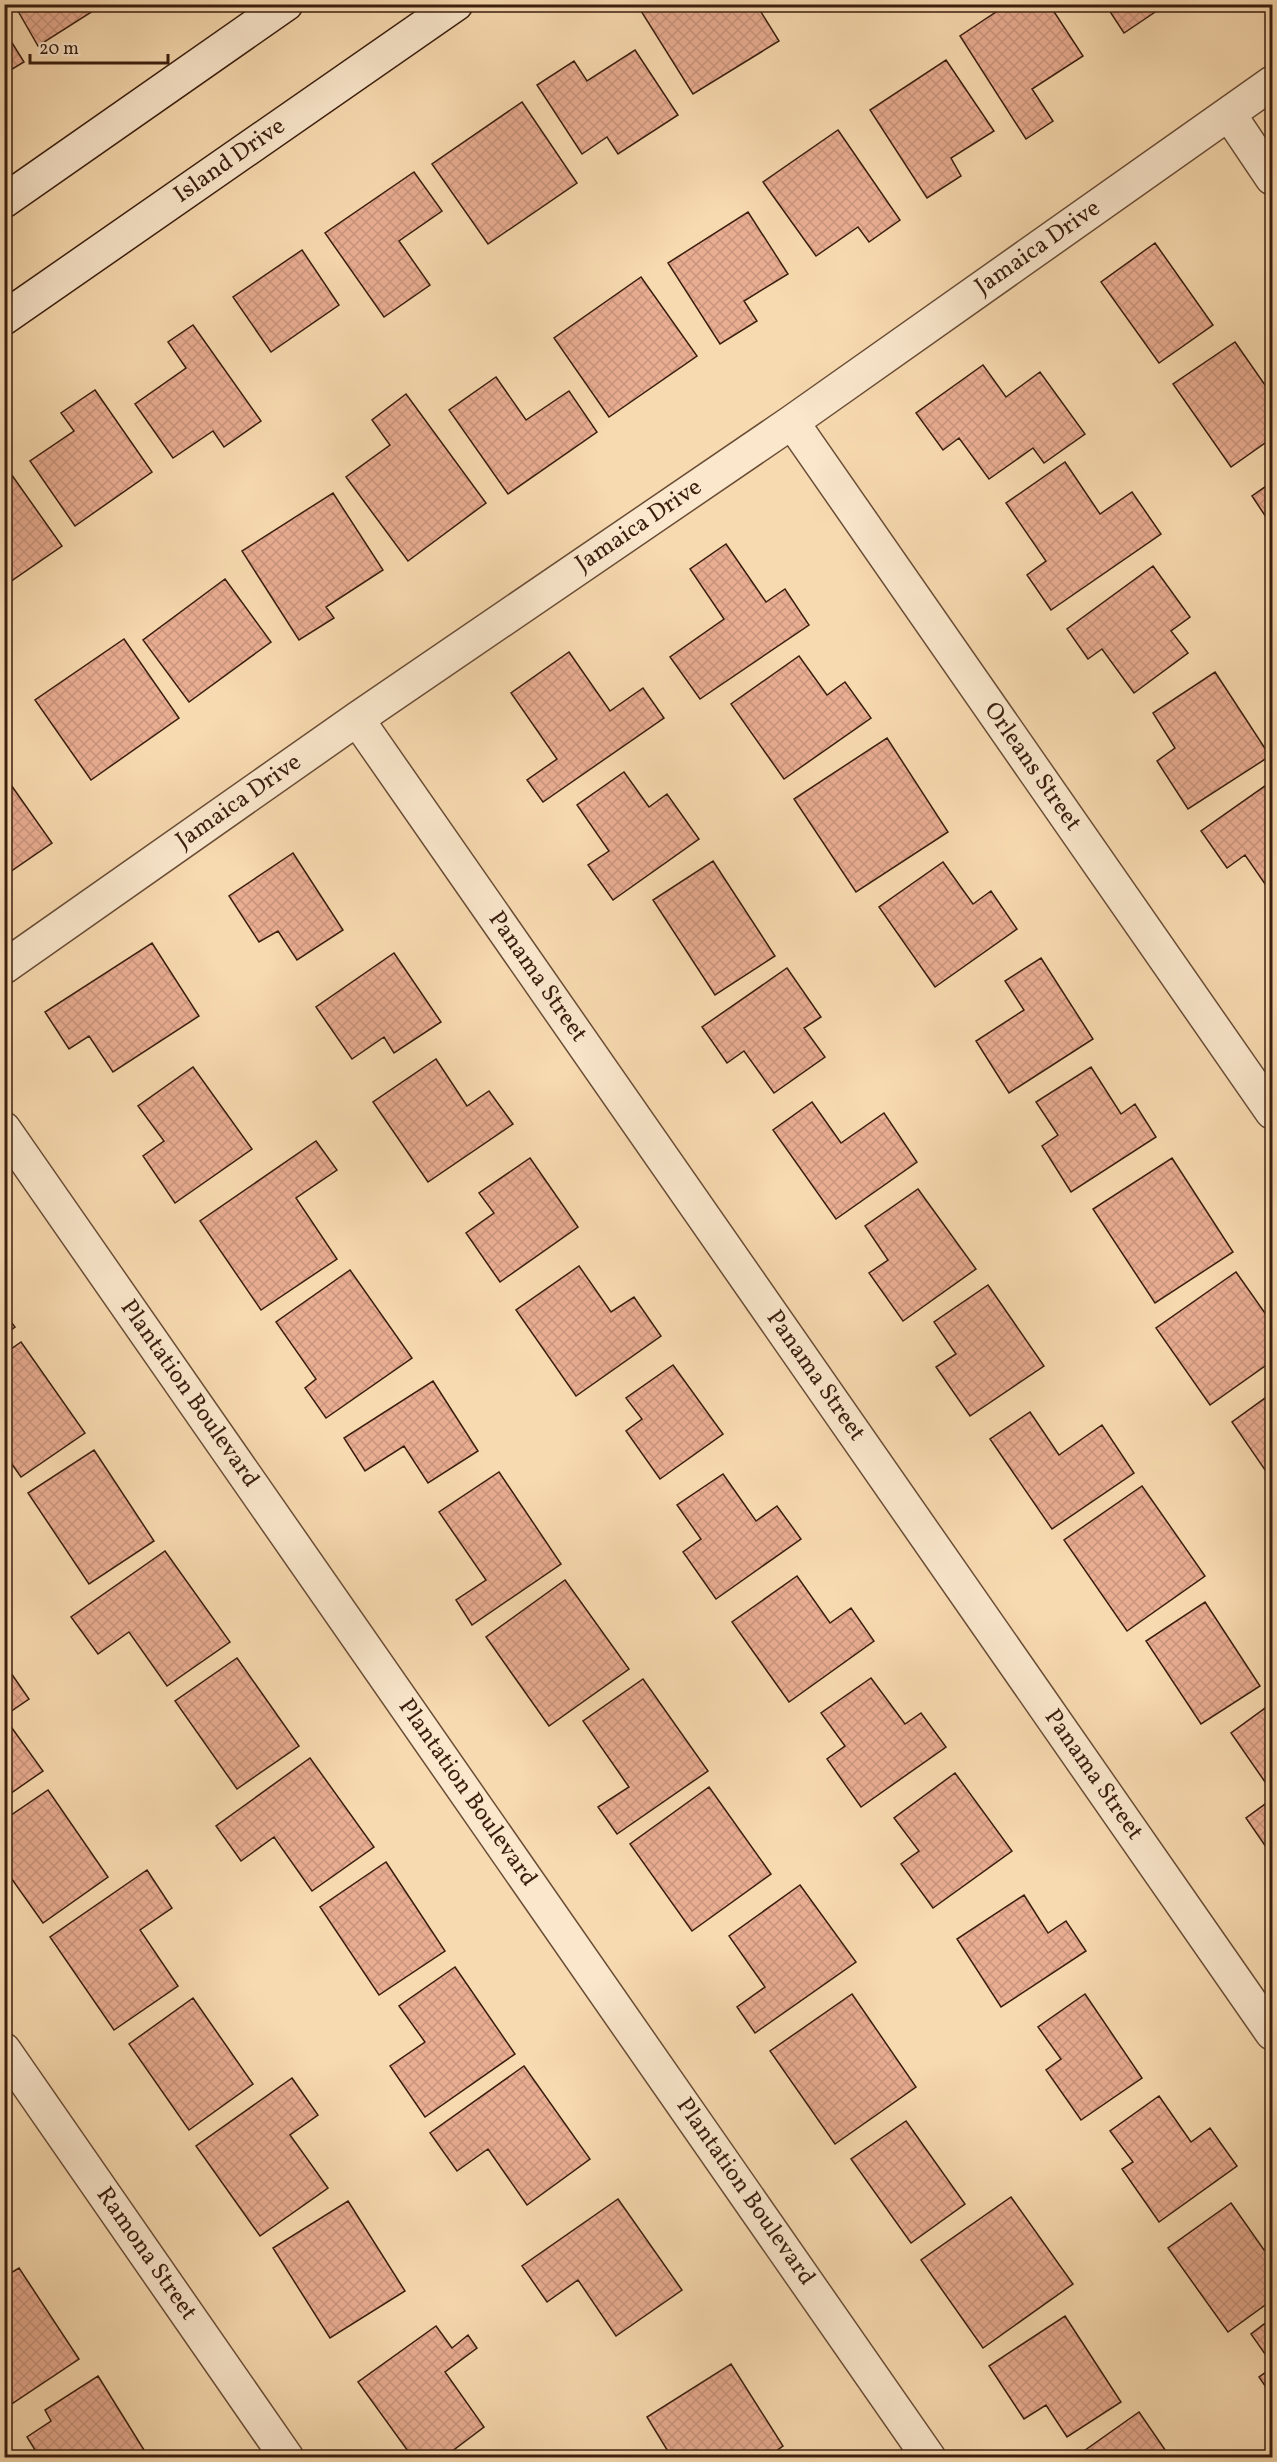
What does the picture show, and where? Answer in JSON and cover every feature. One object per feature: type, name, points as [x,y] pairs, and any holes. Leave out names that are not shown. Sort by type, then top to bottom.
[{"type":"street","points":[[4,201],[286,4]]},
{"type":"street","name":"Island Drive","points":[[4,318],[456,4]]},
{"type":"street","name":"Jamaica Drive","points":[[4,967],[357,719],[792,422],[1272,83]]},
{"type":"street","points":[[1229,114],[1272,178]]},
{"type":"street","name":"Orleans Street","points":[[792,422],[1272,1112]]},
{"type":"street","name":"Panama Street","points":[[357,719],[1272,2033]]},
{"type":"street","name":"Plantation Boulevard","points":[[4,1129],[929,2457]]},
{"type":"street","name":"Ramona Street","points":[[4,2050],[287,2457]]},
{"type":"building","points":[[14,4],[104,4],[38,46]]},
{"type":"building","points":[[650,4],[687,4],[689,9],[696,4],[756,4],[779,41],[693,94],[641,11]]},
{"type":"building","points":[[1008,4],[1049,4],[1083,56],[1032,89],[1053,121],[1026,139],[960,36]]},
{"type":"building","points":[[1105,4],[1167,4],[1124,33]]},
{"type":"building","points":[[4,30],[24,62],[4,74]]},
{"type":"building","points":[[635,50],[678,115],[618,154],[607,137],[582,154],[537,85],[574,61],[587,81]]},
{"type":"building","points":[[946,60],[994,131],[951,158],[961,176],[927,198],[870,110]]},
{"type":"building","points":[[522,102],[577,183],[488,244],[432,164]]},
{"type":"building","points":[[838,130],[900,220],[869,242],[858,227],[816,256],[763,182]]},
{"type":"building","points":[[414,172],[442,211],[399,241],[430,285],[384,317],[325,233]]},
{"type":"building","points":[[748,212],[788,274],[744,301],[757,321],[720,344],[668,263]]},
{"type":"building","points":[[1155,243],[1213,325],[1159,363],[1101,282]]},
{"type":"building","points":[[302,250],[339,305],[271,352],[233,297]]},
{"type":"building","points":[[641,277],[697,356],[609,417],[554,338]]},
{"type":"building","points":[[193,325],[261,421],[224,447],[213,431],[173,458],[135,404],[186,368],[168,342]]},
{"type":"building","points":[[1235,342],[1272,395],[1272,438],[1231,467],[1173,384]]},
{"type":"building","points":[[983,365],[1006,397],[1040,372],[1085,434],[1044,463],[1033,448],[989,479],[959,438],[943,450],[916,413]]},
{"type":"building","points":[[496,377],[526,420],[569,391],[597,432],[508,494],[449,410]]},
{"type":"building","points":[[95,390],[152,472],[75,526],[30,461],[74,431],[61,413]]},
{"type":"building","points":[[406,394],[486,503],[408,561],[346,477],[390,445],[372,420]]},
{"type":"building","points":[[1065,462],[1100,514],[1132,492],[1161,534],[1051,610],[1027,575],[1046,561],[1006,503]]},
{"type":"building","points":[[4,464],[62,546],[4,586]]},
{"type":"building","points":[[1272,482],[1272,526],[1252,496]]},
{"type":"building","points":[[333,493],[383,570],[326,607],[334,618],[299,640],[242,551]]},
{"type":"building","points":[[726,544],[766,602],[785,589],[809,625],[700,699],[670,657],[724,619],[690,569]]},
{"type":"building","points":[[1153,566],[1190,617],[1171,631],[1188,653],[1134,693],[1102,649],[1088,659],[1067,629]]},
{"type":"building","points":[[225,579],[271,642],[189,702],[143,640]]},
{"type":"building","points":[[124,639],[179,718],[91,780],[35,700]]},
{"type":"building","points":[[569,652],[610,711],[643,688],[664,718],[543,802],[527,780],[557,759],[511,693]]},
{"type":"building","points":[[799,656],[827,695],[845,682],[871,718],[784,779],[731,704]]},
{"type":"building","points":[[1215,672],[1270,756],[1188,809],[1157,761],[1175,748],[1153,713]]},
{"type":"building","points":[[887,738],[948,832],[856,892],[794,799]]},
{"type":"building","points":[[624,772],[649,807],[667,794],[699,839],[613,900],[588,865],[609,851],[577,805]]},
{"type":"building","points":[[4,775],[52,843],[4,876]]},
{"type":"building","points":[[1272,781],[1272,894],[1245,855],[1227,868],[1201,831]]},
{"type":"building","points":[[293,853],[343,930],[297,960],[278,931],[259,942],[229,896]]},
{"type":"building","points":[[713,861],[775,956],[715,995],[653,900]]},
{"type":"building","points":[[943,862],[973,904],[991,891],[1017,929],[935,987],[879,907]]},
{"type":"building","points":[[152,943],[199,1016],[113,1072],[89,1036],[69,1049],[45,1012]]},
{"type":"building","points":[[394,953],[441,1022],[394,1053],[384,1037],[352,1059],[316,1007]]},
{"type":"building","points":[[1041,958],[1093,1039],[1009,1093],[976,1041],[1024,1010],[1005,981]]},
{"type":"building","points":[[787,968],[821,1017],[804,1028],[825,1057],[774,1093],[744,1051],[727,1063],[702,1027]]},
{"type":"building","points":[[436,1059],[467,1106],[489,1091],[513,1124],[428,1182],[373,1102]]},
{"type":"building","points":[[193,1067],[252,1149],[175,1203],[143,1156],[164,1141],[138,1106]]},
{"type":"building","points":[[1091,1067],[1121,1114],[1135,1104],[1156,1137],[1071,1192],[1042,1146],[1058,1135],[1036,1102]]},
{"type":"building","points":[[812,1102],[841,1143],[884,1113],[917,1162],[836,1219],[773,1130]]},
{"type":"building","points":[[316,1141],[337,1170],[296,1198],[337,1259],[261,1310],[200,1221]]},
{"type":"building","points":[[530,1158],[578,1227],[500,1282],[466,1233],[494,1213],[479,1193]]},
{"type":"building","points":[[1172,1158],[1233,1252],[1155,1303],[1093,1209]]},
{"type":"building","points":[[918,1189],[976,1269],[903,1321],[869,1273],[888,1260],[865,1226]]},
{"type":"building","points":[[579,1266],[611,1312],[634,1297],[661,1336],[576,1396],[516,1310]]},
{"type":"building","points":[[350,1270],[412,1358],[326,1418],[305,1388],[316,1379],[276,1322]]},
{"type":"building","points":[[1236,1272],[1272,1323],[1272,1361],[1210,1405],[1156,1328]]},
{"type":"building","points":[[988,1285],[1044,1366],[970,1416],[936,1367],[956,1354],[934,1322]]},
{"type":"building","points":[[4,1313],[15,1327],[4,1335]]},
{"type":"building","points":[[21,1342],[85,1433],[21,1477],[4,1453],[4,1354]]},
{"type":"building","points":[[673,1365],[723,1434],[660,1479],[626,1431],[642,1419],[626,1398]]},
{"type":"building","points":[[433,1381],[478,1451],[428,1483],[404,1446],[365,1471],[344,1438]]},
{"type":"building","points":[[1272,1393],[1272,1480],[1232,1422]]},
{"type":"building","points":[[1030,1412],[1059,1455],[1102,1425],[1134,1473],[1052,1529],[990,1439]]},
{"type":"building","points":[[94,1450],[154,1541],[89,1584],[28,1493]]},
{"type":"building","points":[[499,1472],[561,1564],[472,1625],[456,1600],[486,1580],[439,1512]]},
{"type":"building","points":[[723,1474],[756,1521],[777,1506],[801,1539],[716,1599],[683,1552],[701,1539],[677,1505]]},
{"type":"building","points":[[1142,1486],[1205,1576],[1127,1631],[1064,1540]]},
{"type":"building","points":[[165,1551],[230,1642],[167,1686],[129,1632],[98,1654],[71,1617]]},
{"type":"building","points":[[797,1576],[830,1623],[851,1608],[874,1641],[789,1702],[732,1622]]},
{"type":"building","points":[[565,1580],[629,1669],[549,1726],[486,1637]]},
{"type":"building","points":[[1205,1602],[1260,1686],[1201,1724],[1146,1641]]},
{"type":"building","points":[[237,1658],[299,1746],[237,1789],[175,1701]]},
{"type":"building","points":[[4,1663],[29,1699],[4,1716]]},
{"type":"building","points":[[871,1678],[905,1724],[921,1713],[946,1747],[861,1807],[827,1759],[845,1746],[821,1713]]},
{"type":"building","points":[[643,1679],[708,1771],[617,1834],[598,1807],[629,1787],[583,1721]]},
{"type":"building","points":[[1272,1703],[1272,1792],[1231,1733]]},
{"type":"building","points":[[4,1717],[43,1771],[4,1798]]},
{"type":"building","points":[[310,1758],[374,1847],[312,1891],[274,1837],[241,1861],[216,1826]]},
{"type":"building","points":[[955,1773],[1012,1851],[933,1908],[901,1864],[919,1851],[894,1818]]},
{"type":"building","points":[[709,1787],[771,1874],[692,1931],[630,1844]]},
{"type":"building","points":[[48,1790],[108,1877],[43,1923],[4,1868],[4,1820]]},
{"type":"building","points":[[1272,1799],[1272,1842],[1266,1847],[1246,1818]]},
{"type":"building","points":[[386,1862],[445,1951],[379,1995],[320,1907]]},
{"type":"building","points":[[147,1870],[172,1908],[140,1930],[178,1986],[114,2030],[50,1937]]},
{"type":"building","points":[[800,1885],[856,1962],[755,2033],[737,2007],[765,1987],[729,1936]]},
{"type":"building","points":[[1024,1895],[1048,1933],[1066,1921],[1086,1951],[1001,2007],[957,1939]]},
{"type":"building","points":[[455,1967],[515,2054],[425,2117],[390,2066],[425,2042],[399,2006]]},
{"type":"building","points":[[852,1994],[916,2087],[835,2144],[770,2051]]},
{"type":"building","points":[[1085,1994],[1142,2078],[1081,2120],[1046,2070],[1061,2059],[1038,2027]]},
{"type":"building","points":[[193,1998],[253,2084],[189,2130],[129,2044]]},
{"type":"building","points":[[524,2066],[590,2159],[527,2205],[488,2149],[457,2171],[430,2133]]},
{"type":"building","points":[[292,2078],[318,2115],[290,2135],[328,2188],[260,2236],[196,2146]]},
{"type":"building","points":[[1159,2096],[1191,2142],[1210,2128],[1237,2166],[1159,2222],[1122,2169],[1133,2162],[1110,2131]]},
{"type":"building","points":[[906,2121],[965,2204],[911,2243],[851,2159]]},
{"type":"building","points":[[1011,2197],[1073,2284],[983,2348],[921,2260]]},
{"type":"building","points":[[618,2199],[682,2290],[616,2336],[578,2280],[547,2302],[522,2266]]},
{"type":"building","points":[[348,2201],[405,2291],[330,2338],[273,2248]]},
{"type":"building","points":[[1231,2203],[1264,2250],[1272,2244],[1272,2300],[1228,2332],[1168,2248]]},
{"type":"building","points":[[19,2268],[79,2359],[4,2409],[4,2277]]},
{"type":"building","points":[[1065,2316],[1121,2402],[1067,2437],[1046,2405],[1024,2419],[989,2366]]},
{"type":"building","points":[[1272,2318],[1272,2364],[1251,2334]]},
{"type":"building","points":[[436,2326],[452,2348],[468,2335],[477,2348],[445,2372],[484,2427],[443,2458],[413,2458],[358,2382]]},
{"type":"building","points":[[731,2364],[783,2446],[766,2458],[672,2458],[647,2417]]},
{"type":"building","points":[[1272,2368],[1272,2396],[1259,2377]]},
{"type":"building","points":[[98,2376],[149,2458],[40,2458],[27,2437],[51,2421],[45,2410]]},
{"type":"building","points":[[1139,2412],[1168,2454],[1163,2458],[1074,2458]]}]
